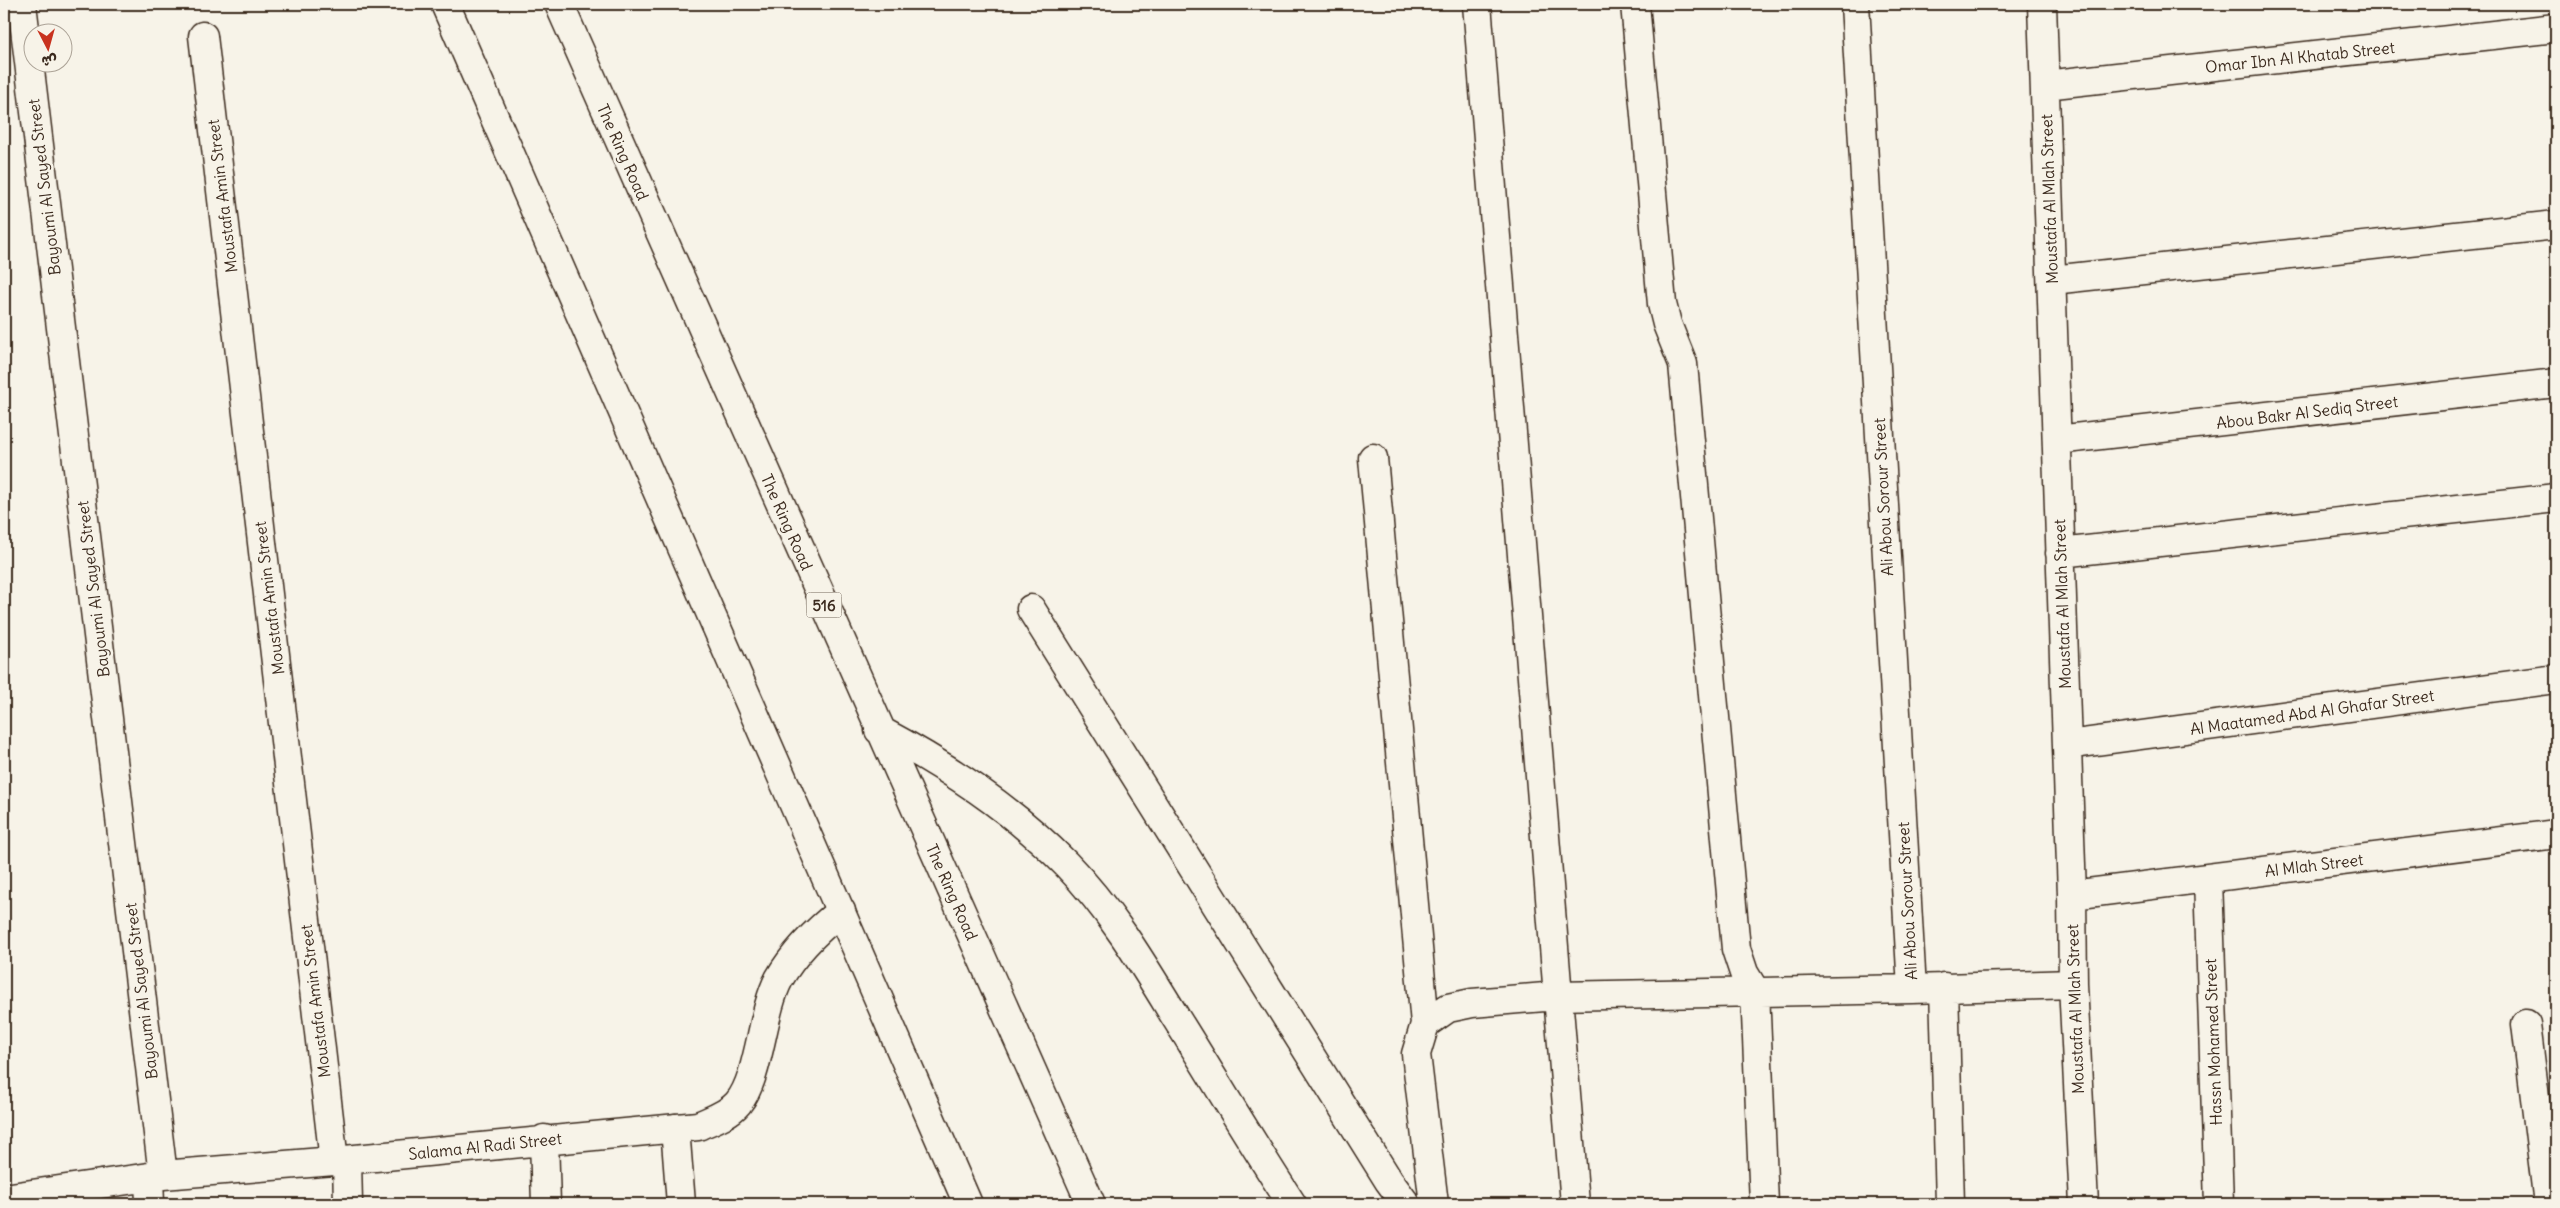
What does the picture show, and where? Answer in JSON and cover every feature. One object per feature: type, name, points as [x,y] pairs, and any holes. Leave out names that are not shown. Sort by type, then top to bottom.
[{"type":"main road","name":"Bayoumi Al Sayed Street","points":[[22,4],[156,1176],[150,1204]]},
{"type":"main road","points":[[445,4],[968,1204]]},
{"type":"main road","name":"The Ring Road","points":[[559,4],[879,730],[1091,1204]]},
{"type":"main road","points":[[1478,4],[1575,1204]]},
{"type":"main road","points":[[1635,4],[1662,304],[1667,324],[1683,364],[1736,949],[1744,973],[1755,991],[1764,1204]]},
{"type":"main road","name":"Ali Abou Sorour Street","points":[[1855,4],[1912,990]]},
{"type":"main road","name":"Moustafa Al Mlah Street","points":[[2042,4],[2072,895],[2073,984],[2084,1204]]},
{"type":"main road","name":"Omar Ibn Al Khatab Street","points":[[2044,85],[2556,28]]},
{"type":"main road","name":"Moustafa Amin Street","points":[[203,36],[341,1160],[348,1204]]},
{"type":"main road","points":[[2052,280],[2556,225]]},
{"type":"main road","name":"Abou Bakr Al Sediq Street","points":[[2057,440],[2556,383]]},
{"type":"main road","points":[[1373,458],[1425,1024],[1416,1054],[1434,1204]]},
{"type":"main road","points":[[2060,553],[2556,498]]},
{"type":"main road","points":[[1031,608],[1389,1181],[1406,1204]]},
{"type":"main road","name":"Al Maatamed Abd Al Ghafar Street","points":[[2067,745],[2556,679]]},
{"type":"main road","points":[[879,730],[931,758],[980,790],[1026,826],[1066,865],[1097,900],[1137,953],[1292,1204]]},
{"type":"main road","name":"Al Mlah Street","points":[[2072,895],[2556,834]]},
{"type":"main road","name":"Hassn Mohamed Street","points":[[2208,879],[2218,1204]]},
{"type":"main road","name":"Salama Al Radi Street","points":[[4,1198],[156,1176],[698,1126],[720,1117],[738,1103],[748,1084],[769,1005],[779,979],[815,932],[841,911]]},
{"type":"main road","points":[[1425,1024],[1448,1008],[1472,1003],[1557,996],[1755,991],[1912,990],[1944,987],[2073,984]]},
{"type":"main road","points":[[1944,987],[1950,1204]]},
{"type":"main road","points":[[2526,1024],[2548,1204]]},
{"type":"main road","points":[[675,1128],[681,1204]]},
{"type":"main road","points":[[544,1139],[546,1204]]}]
